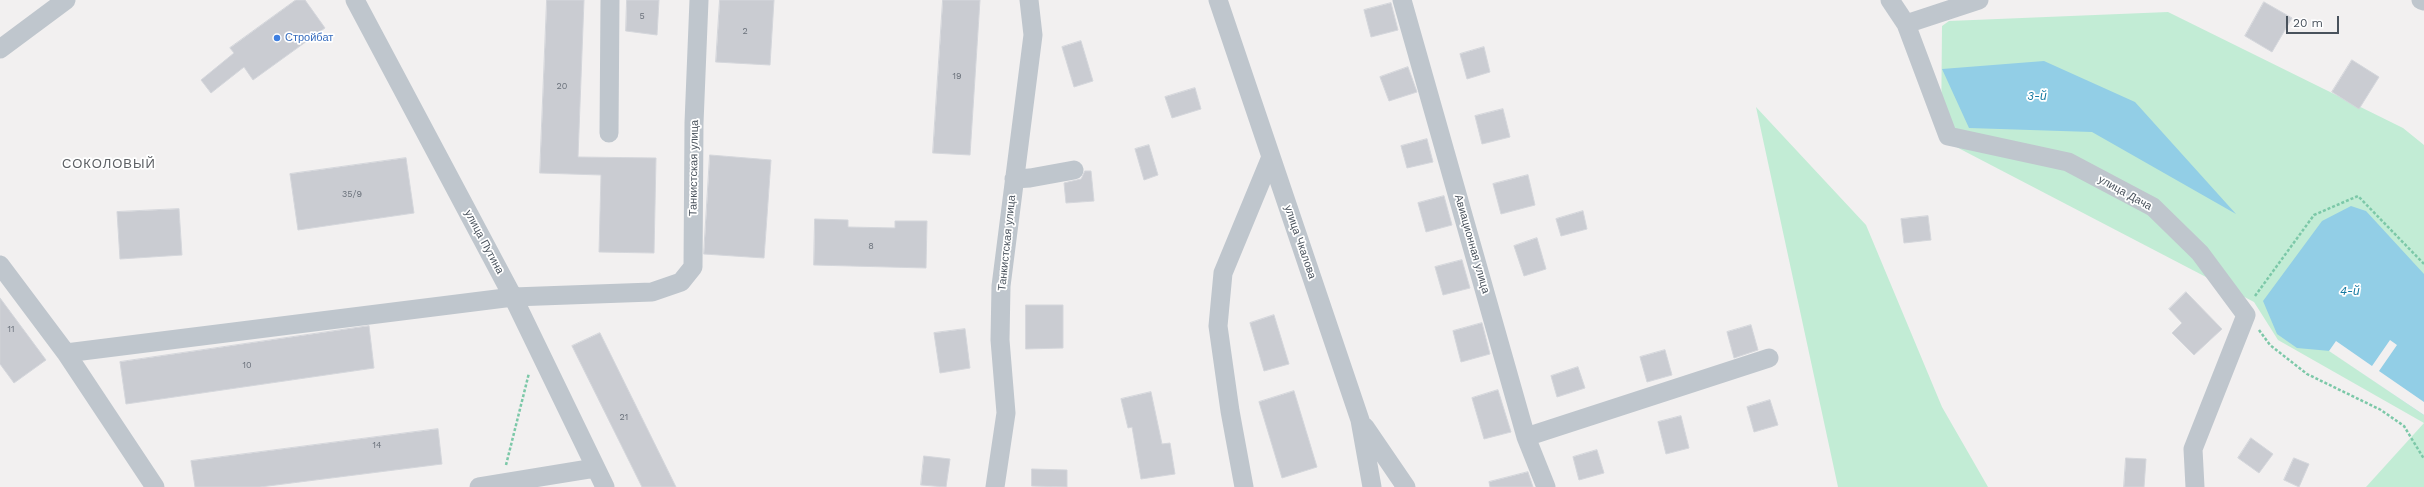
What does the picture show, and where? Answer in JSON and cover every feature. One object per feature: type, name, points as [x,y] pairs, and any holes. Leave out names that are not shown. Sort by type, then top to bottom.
[{"type":"street","points":[[0,49],[66,0]]},
{"type":"street","name":"улица Путина","points":[[355,0],[513,297],[605,487]]},
{"type":"street","points":[[608,133],[610,0]]},
{"type":"street","name":"Танкистская улица","points":[[66,354],[513,297],[652,292],[681,282],[693,267],[694,123],[698,0]]},
{"type":"street","name":"Танкистская улица","points":[[995,487],[1006,413],[1000,340],[1002,286],[1014,179],[1033,35],[1029,0]]},
{"type":"street","name":"улица Чкалова","points":[[1218,0],[1360,420],[1372,487]]},
{"type":"street","name":"Авиационная улица","points":[[1402,0],[1526,437],[1546,487]]},
{"type":"street","name":"улица Дача","points":[[1890,0],[1906,24],[1948,136],[2068,162],[2153,207],[2200,253],[2246,315]]},
{"type":"street","points":[[1906,24],[1978,0]]},
{"type":"street","points":[[1244,487],[1230,411],[1218,326],[1223,273],[1271,157]]},
{"type":"street","points":[[1014,179],[1030,178],[1074,170]]},
{"type":"street","points":[[0,265],[66,354],[155,487]]},
{"type":"street","points":[[2195,487],[2193,449],[2246,315]]},
{"type":"street","points":[[1526,437],[1769,358]]},
{"type":"street","points":[[1360,420],[1406,487]]},
{"type":"street","points":[[479,487],[595,468]]},
{"type":"path","points":[[2424,264],[2358,196],[2314,215],[2254,298],[2246,315],[2270,345],[2307,374],[2380,410],[2404,426],[2424,459]]},
{"type":"path","points":[[501,483],[536,345]]},
{"type":"green space","points":[[2168,12],[2403,128],[2424,145],[2424,423],[2278,340],[2254,302],[1941,139],[1942,26],[1949,21]]},
{"type":"green space","points":[[1756,107],[1866,225],[1942,407],[1988,487],[1838,487]]},
{"type":"green space","points":[[2424,423],[2424,487],[2366,487]]},
{"type":"water","name":"3-й","points":[[2044,61],[2135,102],[2236,214],[2092,132],[1969,128],[1942,69]]},
{"type":"water","name":"4-й","points":[[2351,206],[2366,211],[2424,274],[2424,415],[2330,351],[2297,348],[2277,334],[2263,301],[2322,221]]},
{"type":"pier","points":[[2390,340],[2397,345],[2379,371],[2424,402],[2424,415],[2329,351],[2336,341],[2372,366]]},
{"type":"building","name":"Стройбат","points":[[296,0],[305,0],[325,28],[253,80],[244,67],[211,93],[201,80],[234,53],[230,48]]},
{"type":"building","points":[[547,0],[584,0],[578,157],[656,158],[654,253],[599,252],[601,175],[540,173]]},
{"type":"building","points":[[627,0],[659,0],[657,35],[626,31]]},
{"type":"building","points":[[720,0],[774,0],[770,65],[716,62]]},
{"type":"building","points":[[943,0],[980,0],[970,155],[933,153]]},
{"type":"building","points":[[2264,2],[2292,18],[2272,52],[2245,36]]},
{"type":"building","points":[[1391,3],[1398,30],[1371,37],[1364,10]]},
{"type":"building","points":[[1081,41],[1093,81],[1074,87],[1062,47]]},
{"type":"building","points":[[1484,47],[1490,72],[1467,79],[1460,54]]},
{"type":"building","points":[[2352,60],[2379,77],[2359,109],[2332,92]]},
{"type":"building","points":[[1408,67],[1417,92],[1389,101],[1380,77]]},
{"type":"building","points":[[1195,88],[1201,109],[1172,118],[1165,97]]},
{"type":"building","points":[[1503,109],[1510,137],[1482,144],[1475,116]]},
{"type":"building","points":[[1427,139],[1433,162],[1407,168],[1401,146]]},
{"type":"building","points":[[1149,145],[1158,175],[1144,180],[1135,149]]},
{"type":"building","points":[[710,155],[771,160],[764,258],[704,254]]},
{"type":"building","points":[[406,158],[414,213],[298,230],[290,174]]},
{"type":"building","points":[[1085,171],[1091,171],[1094,201],[1066,203],[1064,183],[1081,179]]},
{"type":"building","points":[[1528,175],[1535,205],[1501,214],[1493,184]]},
{"type":"building","points":[[1444,196],[1452,225],[1426,232],[1418,203]]},
{"type":"building","points":[[179,209],[182,255],[120,259],[117,212]]},
{"type":"building","points":[[1583,211],[1587,229],[1561,236],[1556,219]]},
{"type":"building","points":[[1928,216],[1931,240],[1904,243],[1901,219]]},
{"type":"building","points":[[815,219],[848,220],[848,227],[895,228],[895,221],[927,221],[926,268],[814,265]]},
{"type":"building","points":[[1537,238],[1546,269],[1524,276],[1514,246]]},
{"type":"building","points":[[1462,260],[1470,288],[1443,295],[1435,267]]},
{"type":"building","points":[[2186,292],[2222,329],[2194,355],[2172,333],[2182,323],[2169,309]]},
{"type":"building","points":[[0,298],[46,360],[14,383],[0,364]]},
{"type":"building","points":[[1026,305],[1063,305],[1063,348],[1026,349]]},
{"type":"building","points":[[1274,315],[1289,364],[1264,371],[1250,323]]},
{"type":"building","points":[[1482,323],[1490,354],[1461,362],[1453,331]]},
{"type":"building","points":[[1751,325],[1758,350],[1734,358],[1727,332]]},
{"type":"building","points":[[369,326],[374,368],[126,404],[120,362]]},
{"type":"building","points":[[965,329],[970,368],[940,373],[934,333]]},
{"type":"building","points":[[600,333],[676,487],[642,487],[572,346]]},
{"type":"building","points":[[1665,350],[1672,375],[1647,382],[1640,357]]},
{"type":"building","points":[[1578,367],[1585,388],[1557,397],[1551,376]]},
{"type":"building","points":[[1498,390],[1511,432],[1484,439],[1472,398]]},
{"type":"building","points":[[1294,391],[1317,467],[1282,478],[1259,402]]},
{"type":"building","points":[[1151,392],[1162,444],[1170,443],[1175,474],[1141,479],[1132,427],[1128,428],[1121,399]]},
{"type":"building","points":[[1770,400],[1778,425],[1754,432],[1747,407]]},
{"type":"building","points":[[1681,416],[1689,448],[1666,454],[1658,422]]},
{"type":"building","points":[[438,429],[442,464],[260,487],[195,487],[191,461]]},
{"type":"building","points":[[2251,438],[2273,454],[2259,473],[2238,458]]},
{"type":"building","points":[[1597,450],[1604,473],[1579,480],[1573,457]]},
{"type":"building","points":[[924,456],[950,459],[946,487],[921,485]]},
{"type":"building","points":[[2126,458],[2146,459],[2144,487],[2124,487]]},
{"type":"building","points":[[2294,458],[2309,464],[2299,487],[2284,480]]},
{"type":"building","points":[[1032,469],[1067,470],[1067,487],[1032,486]]},
{"type":"building","points":[[1528,472],[1533,487],[1490,487],[1489,482]]},
{"type":"place","name":"Стройбат","points":[[277,38]]},
{"type":"district","name":"СОКОЛОВЫЙ","points":[[109,164]]}]
